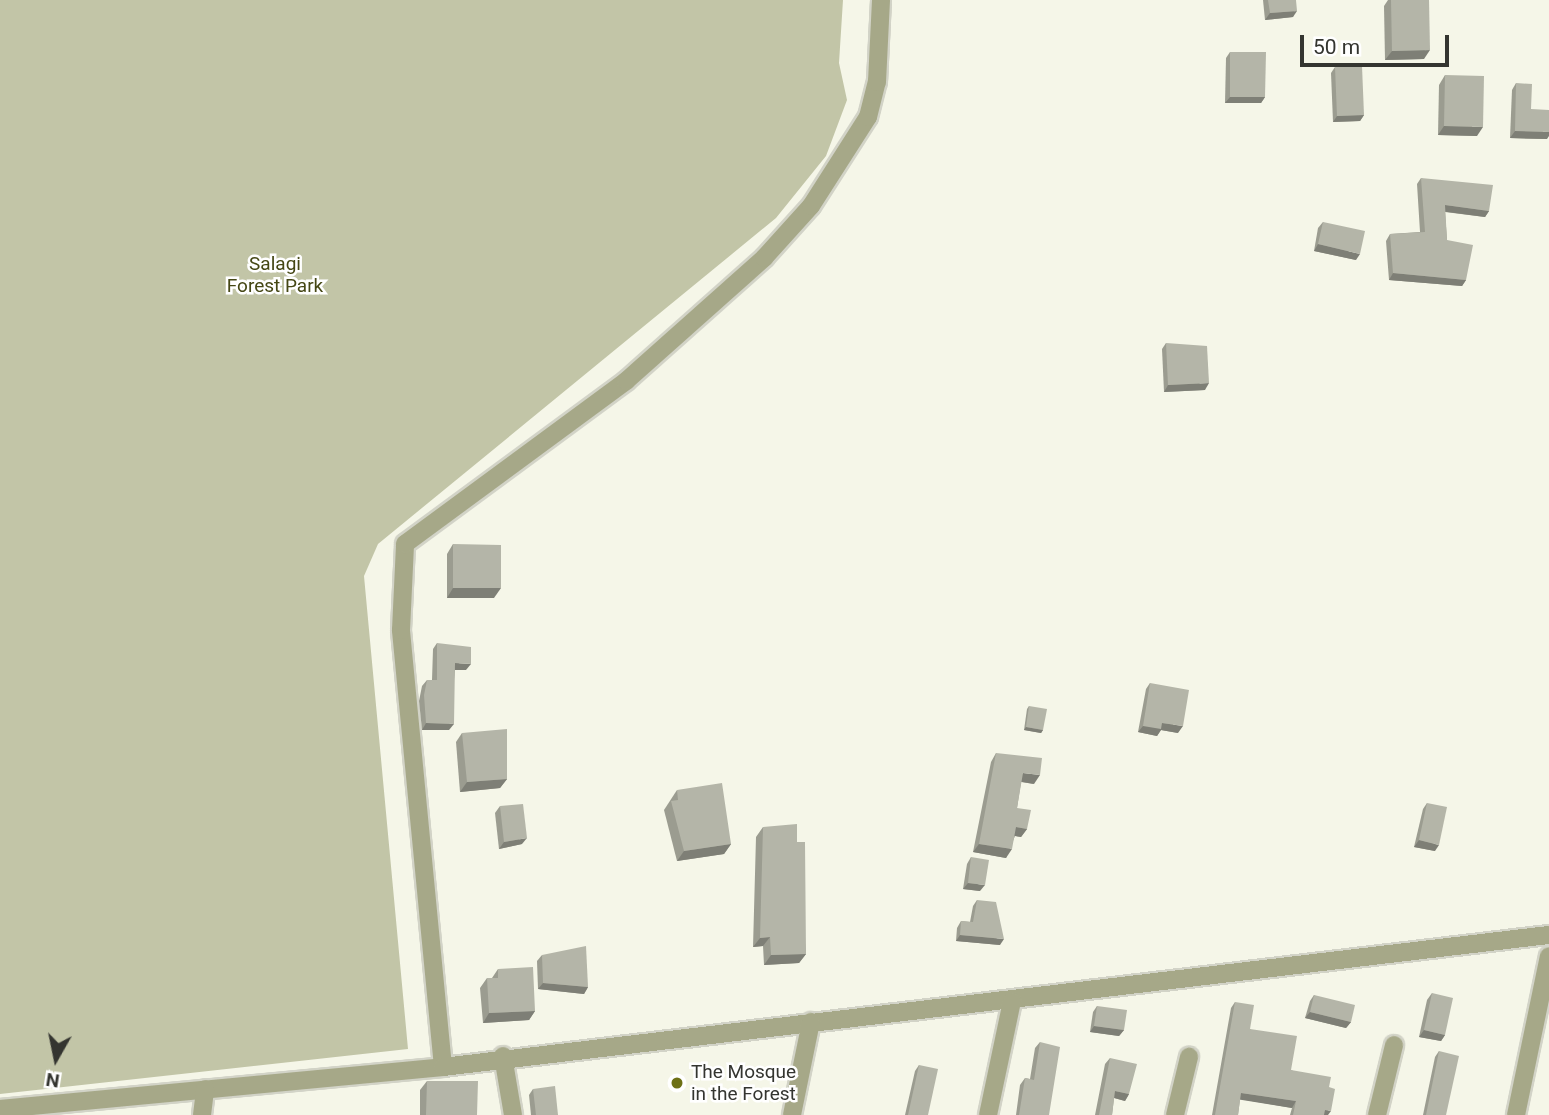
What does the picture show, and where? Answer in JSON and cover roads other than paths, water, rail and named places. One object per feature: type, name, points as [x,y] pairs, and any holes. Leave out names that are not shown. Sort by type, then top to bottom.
[{"type":"street","points":[[443,1067],[401,630],[405,544],[626,381],[764,258],[811,206],[868,117],[877,82],[881,0]]},
{"type":"street","points":[[0,1109],[443,1067],[503,1056],[1012,1001],[1549,935]]},
{"type":"street","points":[[1516,1115],[1549,956]]},
{"type":"street","points":[[988,1115],[1012,1001]]},
{"type":"street","points":[[792,1115],[811,1022]]},
{"type":"street","points":[[1377,1115],[1394,1045]]},
{"type":"street","points":[[503,1056],[513,1115]]},
{"type":"street","points":[[1175,1115],[1189,1057]]},
{"type":"street","points":[[202,1115],[205,1089]]},
{"type":"place","name":"The Mosque in the Forest","points":[[677,1083]]},
{"type":"park label","name":"Salagi Forest Park","points":[[275,275]]}]
